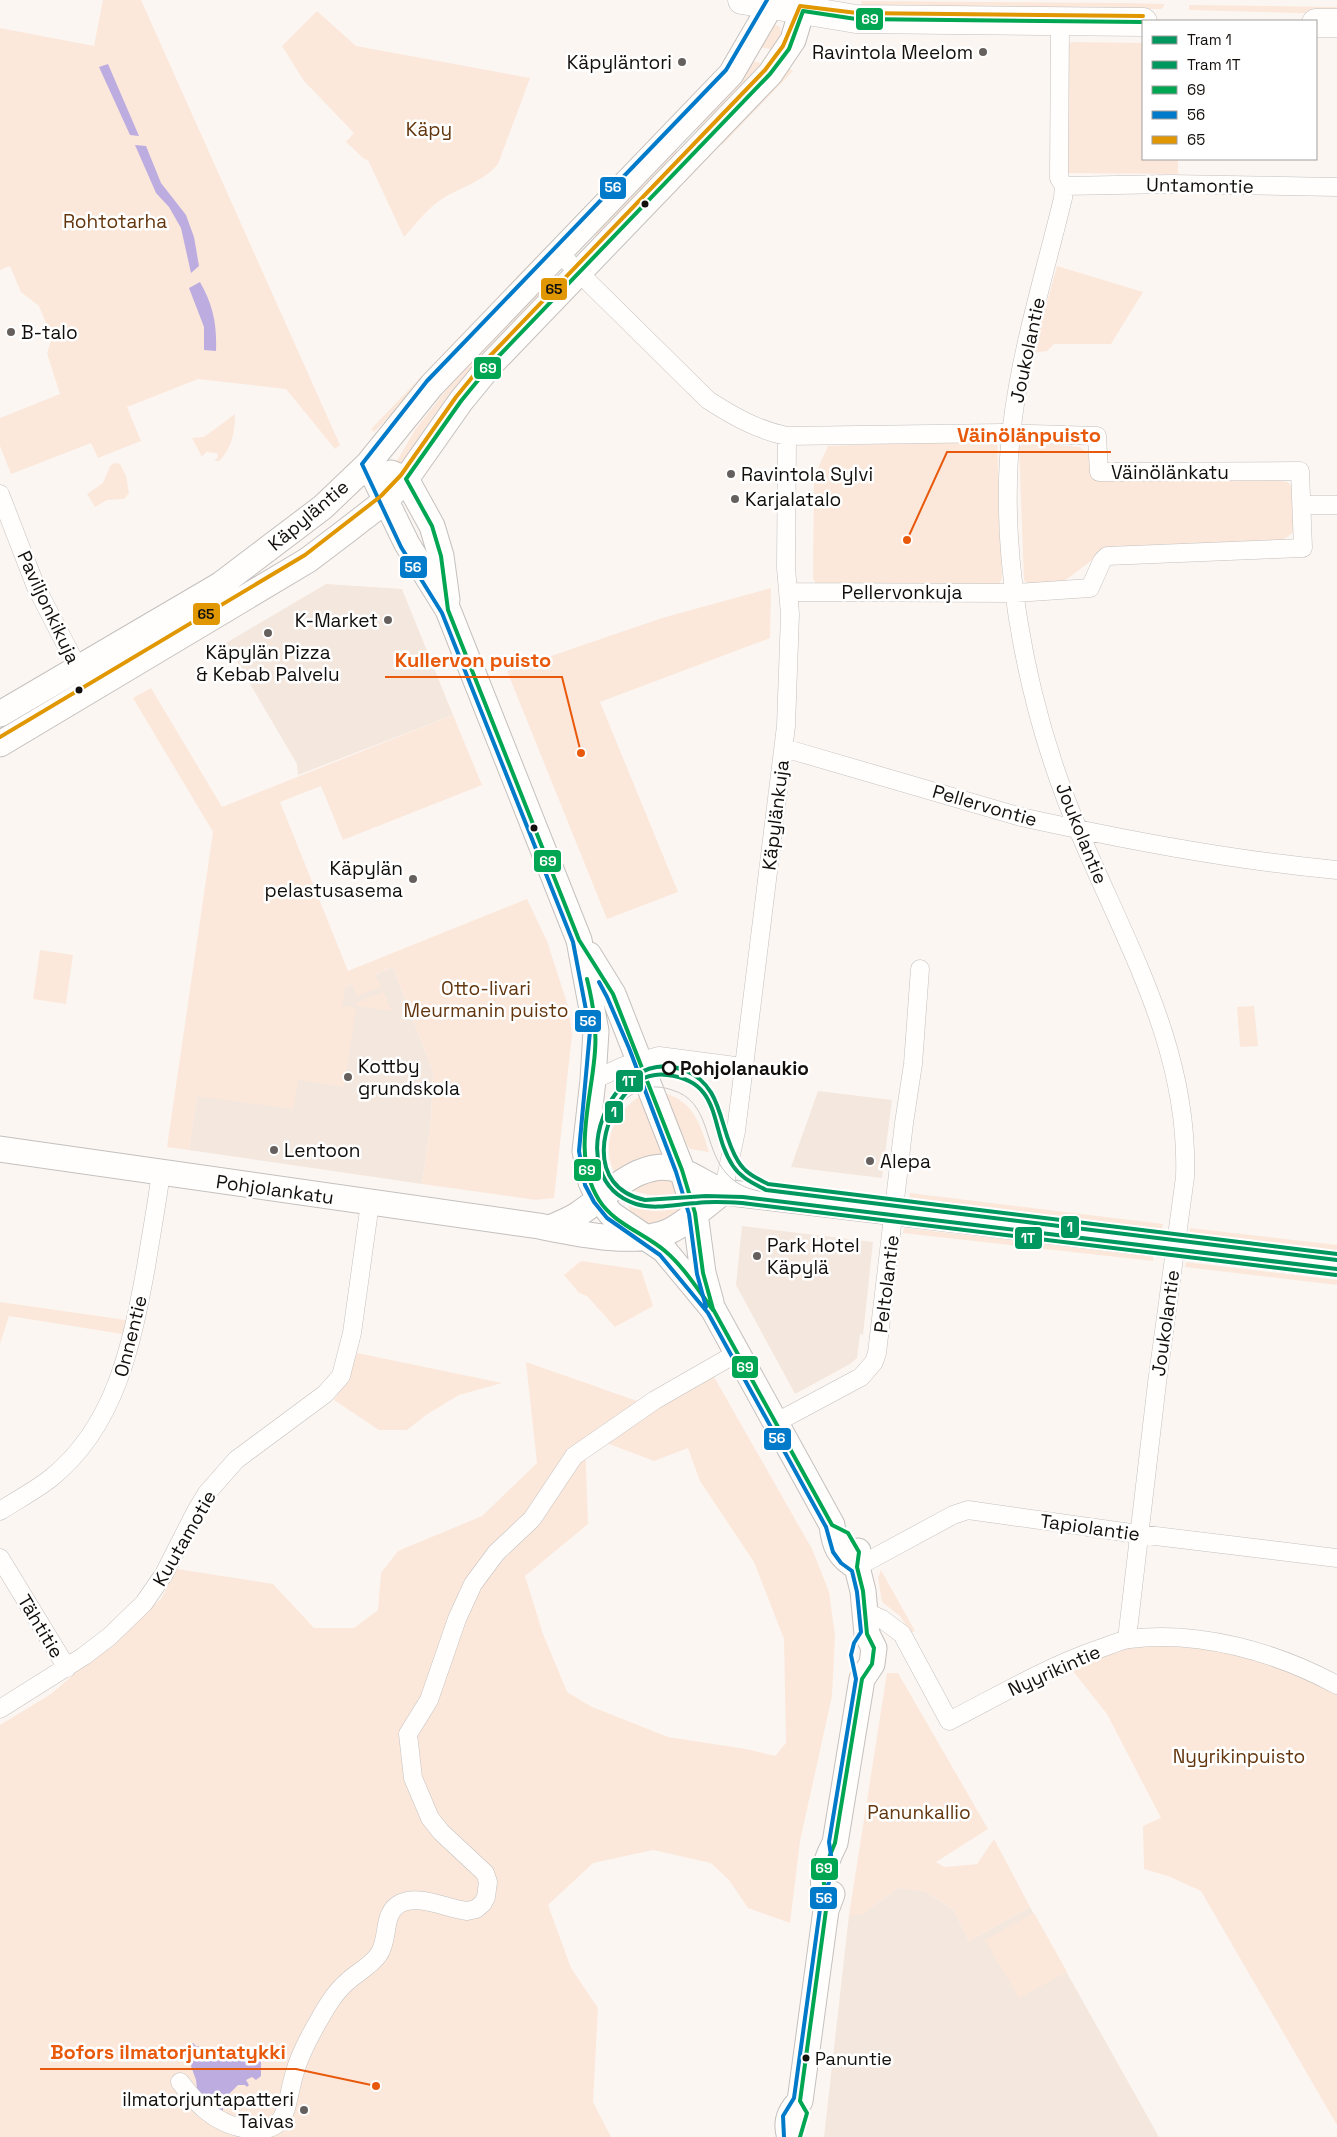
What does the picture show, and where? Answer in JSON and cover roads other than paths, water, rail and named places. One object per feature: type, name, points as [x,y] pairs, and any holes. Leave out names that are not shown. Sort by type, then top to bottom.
[{"type":"main road","points":[[742,0],[804,6],[856,18],[1142,22]]},
{"type":"main road","name":"Käpyläntie","points":[[0,714],[220,585],[323,507],[368,464],[432,385],[731,74],[773,3]]},
{"type":"main road","name":"Käpyläntie","points":[[0,744],[308,560],[385,501],[406,479],[461,401],[493,362],[578,271],[770,74],[789,49],[804,6]]},
{"type":"main road","points":[[1317,23],[1337,23]]},
{"type":"main road","points":[[368,464],[406,479],[432,526],[441,556],[448,610]]},
{"type":"main road","points":[[368,464],[407,544],[448,610],[579,940],[613,994],[640,1060],[682,1170],[695,1213],[703,1274],[713,1309]]},
{"type":"main road","points":[[579,940],[596,1031],[585,1151],[588,1174],[599,1199],[611,1214],[642,1237],[664,1250],[713,1309],[832,1524],[834,1542],[844,1560],[857,1567],[867,1623],[856,1654],[862,1679],[835,1843],[823,1872],[826,1910],[800,2101],[791,2111],[788,2131],[790,2137]]},
{"type":"main road","name":"Pohjolankatu","points":[[0,1149],[550,1228],[583,1235],[642,1237],[668,1232],[723,1192]]},
{"type":"main road","points":[[550,1228],[576,1215],[627,1180],[646,1170],[662,1167],[682,1170],[723,1192],[1337,1265]]},
{"type":"main road","points":[[800,2101],[807,2113],[800,2137]]},
{"type":"street","name":"Joukolantie","points":[[1060,22],[1059,178],[1064,186],[1063,198],[1021,364],[1011,433],[1008,512],[1015,593],[1025,657],[1048,744],[1078,828],[1156,1009],[1171,1057],[1186,1146],[1185,1178],[1139,1534],[1128,1640]]},
{"type":"street","name":"Untamontie","points":[[1064,186],[1170,184],[1337,187]]},
{"type":"street","points":[[558,252],[592,288],[708,400],[728,413],[765,432],[787,436],[1011,433]]},
{"type":"street","name":"Väinölänkatu","points":[[1011,433],[1097,436],[1099,472],[1300,471],[1302,505],[1302,548],[1107,556],[1102,561],[1090,588],[1015,593]]},
{"type":"street","name":"Käpylänkuja","points":[[723,1192],[736,1130],[784,748],[790,661],[789,592],[786,568],[787,436]]},
{"type":"street","name":"Paviljonkikuja","points":[[0,494],[36,587],[77,668],[91,691]]},
{"type":"street","points":[[1302,505],[1337,505]]},
{"type":"street","name":"Pellervonkuja","points":[[789,592],[1015,593]]},
{"type":"street","name":"Pellervontie","points":[[784,748],[1021,817],[1178,850],[1337,870]]},
{"type":"street","name":"Peltolantie","points":[[775,1423],[861,1377],[874,1362],[879,1338],[904,1123],[913,1064],[920,969]]},
{"type":"street","points":[[593,1080],[640,1060],[669,1056],[743,1067]]},
{"type":"street","name":"Onnentie","points":[[0,1511],[52,1477],[81,1448],[105,1412],[124,1371],[134,1333],[161,1172]]},
{"type":"street","name":"Kuutamotie","points":[[0,1709],[67,1668],[110,1636],[144,1603],[164,1574],[207,1493],[236,1460],[325,1394],[341,1376],[352,1333],[370,1203]]},
{"type":"street","points":[[180,2082],[194,2101],[217,2119],[258,2131],[276,2126],[287,2112],[294,2074],[307,2040],[337,1992],[379,1954],[384,1945],[387,1919],[394,1908],[401,1903],[410,1901],[467,1910],[476,1909],[482,1903],[488,1890],[485,1873],[441,1832],[430,1818],[413,1778],[408,1734],[429,1700],[457,1620],[473,1584],[496,1553],[532,1519],[574,1456],[655,1400],[737,1353]]},
{"type":"street","name":"Tapiolantie","points":[[857,1567],[963,1510],[1337,1558]]},
{"type":"street","name":"Tähtitie","points":[[0,1558],[67,1668]]},
{"type":"street","name":"Nyyrikintie","points":[[867,1623],[882,1619],[902,1634],[949,1721],[1066,1661],[1128,1640],[1185,1638],[1258,1652],[1314,1672],[1337,1685]]},
{"type":"tram line","name":"1T","points":[[1336,1275],[742,1203],[703,1202],[659,1207],[644,1206],[636,1204],[613,1190],[600,1169],[597,1143],[603,1118],[616,1094],[634,1076],[657,1067],[684,1070],[697,1077],[714,1098],[738,1161],[751,1175],[768,1184],[1337,1254]]},
{"type":"tram line","name":"1","points":[[1337,1260],[766,1190],[744,1177],[733,1166],[726,1152],[707,1097],[698,1087],[685,1079],[667,1075],[649,1076],[633,1085],[621,1099],[612,1115],[606,1132],[604,1150],[606,1167],[613,1181],[626,1193],[645,1200],[706,1196],[743,1197],[1337,1269]]},
{"type":"tram line","points":[[606,1131],[616,1110],[626,1099],[638,1091],[649,1087],[672,1090],[685,1096],[694,1104],[705,1126],[713,1151],[726,1173],[732,1179],[744,1187],[781,1194]]},
{"type":"place","name":"Ravintola Meelom","points":[[983,52]]},
{"type":"place","name":"Käpyläntori","points":[[682,62]]},
{"type":"place","name":"B-talo","points":[[11,332]]},
{"type":"place","name":"Ravintola Sylvi","points":[[731,474]]},
{"type":"place","name":"Karjalatalo","points":[[735,499]]},
{"type":"place","name":"Väinölänpuisto","points":[[907,540]]},
{"type":"place","name":"K-Market","points":[[388,620]]},
{"type":"place","name":"Käpylän Pizza & Kebab Palvelu","points":[[268,633]]},
{"type":"place","name":"Kullervon puisto","points":[[581,753]]},
{"type":"place","name":"Käpylän pelastusasema","points":[[413,879]]},
{"type":"place","name":"Pohjolanaukio","points":[[669,1068]]},
{"type":"place","name":"Kottby grundskola","points":[[348,1077]]},
{"type":"place","name":"Lentoon","points":[[274,1150]]},
{"type":"place","name":"Alepa","points":[[870,1161]]},
{"type":"place","name":"Park Hotel Käpylä","points":[[757,1256]]},
{"type":"place","name":"Panuntie","points":[[806,2058]]},
{"type":"place","name":"Bofors ilmatorjuntatykki","points":[[376,2086]]},
{"type":"place","name":"ilmatorjuntapatteri Taivas","points":[[304,2110]]},
{"type":"park label","name":"Käpy","points":[[429,129]]},
{"type":"park label","name":"Rohtotarha","points":[[115,221]]},
{"type":"park label","name":"Otto-Iivari Meurmanin puisto","points":[[486,999]]},
{"type":"park label","name":"Nyyrikinpuisto","points":[[1239,1756]]},
{"type":"park label","name":"Panunkallio","points":[[919,1812]]}]
